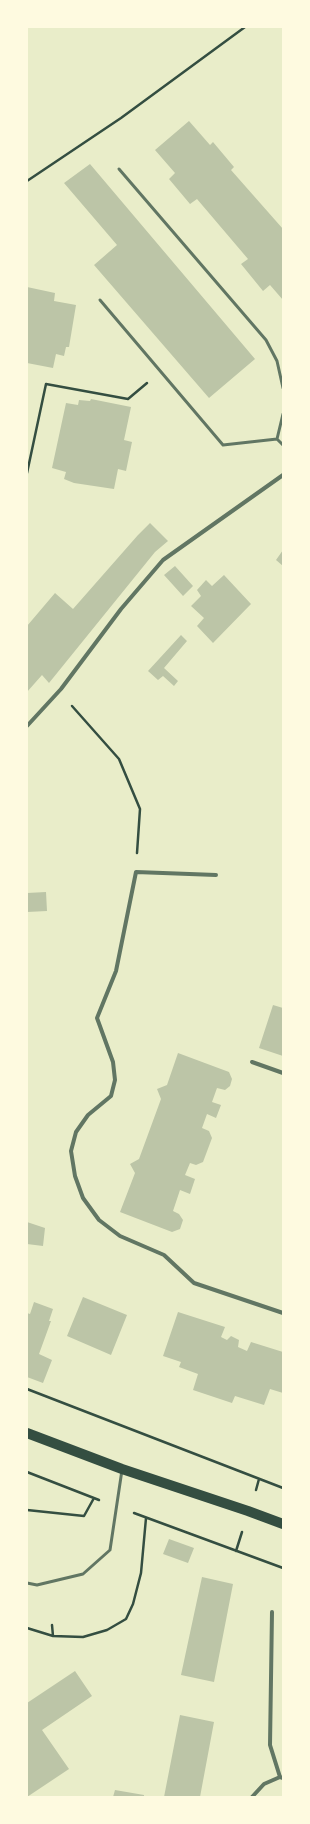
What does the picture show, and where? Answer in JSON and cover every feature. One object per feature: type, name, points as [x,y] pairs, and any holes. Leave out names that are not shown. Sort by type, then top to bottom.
[{"type":"main road","points":[[27,1433],[122,1469],[283,1524]]},
{"type":"street","points":[[27,726],[61,689],[122,609],[163,560],[283,475]]},
{"type":"street","points":[[216,875],[136,872],[116,971],[97,1018],[113,1062],[115,1080],[111,1096],[88,1115],[76,1132],[71,1151],[75,1176],[83,1198],[99,1220],[120,1236],[164,1255],[194,1283],[283,1313]]},
{"type":"street","points":[[252,1062],[283,1073]]},
{"type":"street","points":[[252,1797],[264,1784],[282,1778],[270,1745],[272,1612]]},
{"type":"lane","points":[[119,168],[266,340],[277,362],[283,388]]},
{"type":"lane","points":[[100,300],[223,445],[277,439]]},
{"type":"lane","points":[[277,439],[283,414]]},
{"type":"lane","points":[[277,439],[283,445]]},
{"type":"lane","points":[[27,1583],[37,1585],[83,1574],[110,1550],[122,1469]]},
{"type":"path","points":[[27,181],[121,118],[245,27]]},
{"type":"path","points":[[27,473],[46,384],[128,399],[161,372]]},
{"type":"path","points":[[61,689],[77,714],[119,758],[140,810],[136,872]]},
{"type":"path","points":[[27,1389],[283,1488]]},
{"type":"path","points":[[27,1472],[116,1507],[283,1568]]},
{"type":"path","points":[[27,1510],[84,1516],[94,1498]]},
{"type":"path","points":[[27,1628],[54,1636],[83,1638],[107,1630],[126,1619],[133,1604],[141,1573],[146,1518]]},
{"type":"path","points":[[52,1625],[54,1636]]},
{"type":"building","points":[[189,121],[210,145],[213,142],[234,167],[231,170],[283,229],[283,300],[270,285],[263,291],[241,264],[248,259],[197,199],[190,204],[169,179],[175,173],[155,150]]},
{"type":"building","points":[[90,164],[255,359],[209,398],[94,265],[117,245],[64,183]]},
{"type":"building","points":[[27,287],[55,293],[54,301],[76,305],[69,347],[66,347],[64,356],[56,354],[53,368],[27,363]]},
{"type":"building","points":[[91,399],[131,407],[124,440],[132,442],[126,471],[118,469],[114,489],[74,483],[64,479],[66,472],[52,468],[66,403],[78,405],[79,400],[90,401]]},
{"type":"building","points":[[150,523],[168,541],[155,552],[49,683],[42,675],[27,692],[27,626],[55,593],[73,609]]},
{"type":"building","points":[[283,550],[283,566],[276,560]]},
{"type":"building","points":[[175,566],[193,586],[183,596],[164,575]]},
{"type":"building","points":[[224,575],[251,604],[213,643],[197,626],[204,618],[191,606],[201,596],[197,590],[206,580],[212,586]]},
{"type":"building","points":[[181,635],[187,641],[164,668],[178,681],[174,686],[163,676],[158,680],[148,671]]},
{"type":"building","points":[[46,892],[47,911],[27,912],[27,893]]},
{"type":"building","points":[[273,1005],[283,1008],[283,1056],[259,1048]]},
{"type":"building","points":[[178,1053],[229,1072],[232,1079],[230,1086],[225,1090],[217,1088],[212,1102],[221,1105],[216,1118],[207,1114],[202,1128],[209,1131],[212,1138],[203,1162],[196,1165],[190,1163],[185,1175],[195,1179],[190,1194],[180,1190],[173,1211],[179,1214],[183,1220],[180,1229],[172,1232],[120,1212],[135,1173],[130,1164],[139,1159],[161,1099],[157,1089],[167,1085]]},
{"type":"building","points":[[27,1222],[45,1228],[43,1246],[27,1244]]},
{"type":"building","points":[[83,1297],[127,1315],[111,1355],[67,1336]]},
{"type":"building","points":[[34,1302],[53,1309],[49,1321],[51,1321],[39,1354],[52,1360],[43,1383],[27,1377],[27,1313],[30,1314]]},
{"type":"building","points":[[178,1312],[225,1327],[221,1337],[227,1340],[231,1336],[239,1340],[238,1347],[247,1351],[251,1342],[283,1352],[283,1393],[270,1389],[264,1405],[235,1396],[232,1403],[193,1390],[198,1374],[179,1367],[181,1362],[163,1356]]},
{"type":"building","points":[[169,1539],[194,1548],[188,1563],[163,1554]]},
{"type":"building","points":[[202,1577],[233,1584],[214,1682],[181,1675]]},
{"type":"building","points":[[75,1671],[92,1696],[42,1730],[69,1769],[27,1797],[27,1703]]},
{"type":"building","points":[[180,1715],[214,1722],[200,1797],[164,1797]]},
{"type":"building","points":[[115,1790],[144,1795],[144,1797],[113,1797]]}]
